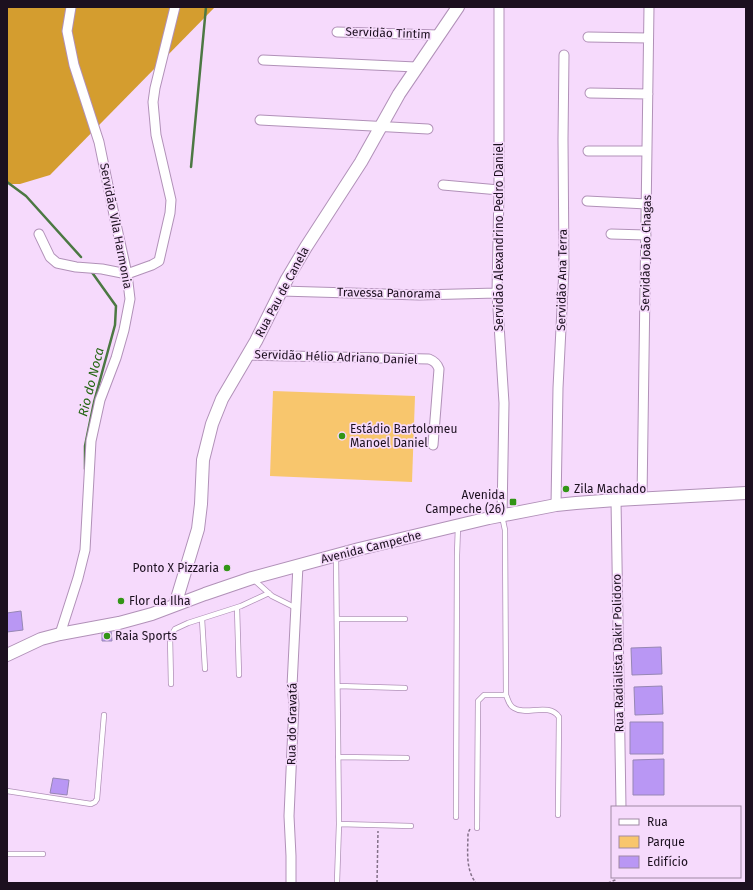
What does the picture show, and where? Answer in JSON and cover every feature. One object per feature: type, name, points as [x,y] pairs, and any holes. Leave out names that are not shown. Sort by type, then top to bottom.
[{"type":"main road","name":"Rua Pau de Canela","points":[[175,605],[198,529],[203,460],[212,424],[222,399],[306,247],[358,167],[416,67],[458,7]]},
{"type":"main road","name":"Avenida Campeche","points":[[7,655],[41,639],[119,623],[152,614],[252,578],[336,555],[458,525],[556,505],[616,500],[746,493]]},
{"type":"street","name":"Servidão Vila Harmonia","points":[[60,634],[83,559],[86,538],[91,441],[100,400],[116,358],[127,318],[130,299],[128,274],[100,142],[74,65],[67,31],[71,7]]},
{"type":"street","points":[[39,234],[50,257],[57,263],[128,274],[152,266],[159,261],[170,213],[171,200],[156,135],[153,102],[155,88],[175,7]]},
{"type":"street","name":"Servidão Alexandrino Pedro Daniel","points":[[499,7],[499,190],[497,293],[504,410],[502,516]]},
{"type":"street","name":"Servidão João Chagas","points":[[642,499],[647,204],[648,7]]},
{"type":"street","name":"Servidão Tintim","points":[[338,32],[438,35]]},
{"type":"street","points":[[588,37],[648,38]]},
{"type":"street","name":"Servidão Ana Terra","points":[[556,505],[558,388],[564,268],[562,146],[564,55]]},
{"type":"street","points":[[263,60],[416,67]]},
{"type":"street","points":[[590,94],[648,94]]},
{"type":"street","points":[[260,120],[428,129]]},
{"type":"street","points":[[588,151],[647,151]]},
{"type":"street","points":[[443,185],[499,190]]},
{"type":"street","points":[[587,201],[647,204]]},
{"type":"street","points":[[611,234],[646,235]]},
{"type":"street","name":"Travessa Panorama","points":[[281,291],[418,295],[497,293]]},
{"type":"street","name":"Servidão Hélio Adriano Daniel","points":[[248,354],[429,359],[437,364],[439,369],[433,445]]},
{"type":"street","name":"Rua Radialista Dakir Polidoro","points":[[616,500],[621,806]]},
{"type":"street","name":"Rua do Gravatá","points":[[291,883],[289,802],[294,704],[292,686],[298,565]]},
{"type":"lane","points":[[502,516],[505,530],[506,695],[509,703],[514,708],[521,710],[551,710],[559,717],[558,816]]},
{"type":"lane","points":[[456,817],[458,525]]},
{"type":"lane","points":[[336,555],[339,824],[337,882]]},
{"type":"lane","points":[[252,578],[272,596],[296,608]]},
{"type":"lane","points":[[171,684],[170,637],[175,629],[237,608],[269,593]]},
{"type":"lane","points":[[237,608],[239,675]]},
{"type":"lane","points":[[202,619],[205,669]]},
{"type":"lane","points":[[337,619],[405,619]]},
{"type":"lane","points":[[338,686],[405,688]]},
{"type":"lane","points":[[477,826],[478,701],[484,696],[506,695]]},
{"type":"lane","points":[[7,791],[92,804],[95,802],[104,715]]},
{"type":"lane","points":[[338,757],[407,758]]},
{"type":"lane","points":[[339,824],[412,826]]},
{"type":"lane","points":[[7,854],[43,854]]},
{"type":"path","points":[[377,883],[378,825]]},
{"type":"path","points":[[476,883],[471,877],[468,861],[468,833],[470,829],[477,826]]},
{"type":"path","points":[[608,883],[614,882],[616,878]]},
{"type":"green space","name":"Estádio Bartolomeu Manoel Daniel","points":[[273,391],[415,396],[412,482],[270,476]]},
{"type":"shaded area","points":[[7,7],[215,7],[50,175],[20,184],[7,184]]},
{"type":"building","points":[[21,611],[23,630],[7,632],[7,613]]},
{"type":"building","name":"Raia Sports","points":[[111,630],[112,641],[102,641],[102,631]]},
{"type":"building","points":[[661,647],[662,674],[632,675],[631,648]]},
{"type":"building","points":[[662,686],[663,714],[635,715],[634,687]]},
{"type":"building","points":[[630,722],[663,722],[663,754],[630,754]]},
{"type":"building","points":[[664,759],[664,795],[633,795],[633,760]]},
{"type":"building","points":[[53,778],[69,780],[67,795],[50,793]]},
{"type":"waterway","points":[[191,167],[206,7]]},
{"type":"waterway","name":"Rio do Noca","points":[[7,182],[26,196],[81,257]]},
{"type":"waterway","name":"Rio do Noca","points":[[85,469],[85,446],[94,402],[115,325],[116,306],[91,271]]},
{"type":"place","name":"Estádio Bartolomeu Manoel Daniel","points":[[342,436]]},
{"type":"place","name":"Zila Machado","points":[[566,489]]},
{"type":"place","name":"Avenida Campeche (26)","points":[[513,502]]},
{"type":"place","name":"Ponto X Pizzaria","points":[[227,568]]},
{"type":"place","name":"Flor da Ilha","points":[[121,601]]},
{"type":"place","name":"Raia Sports","points":[[107,636]]}]
